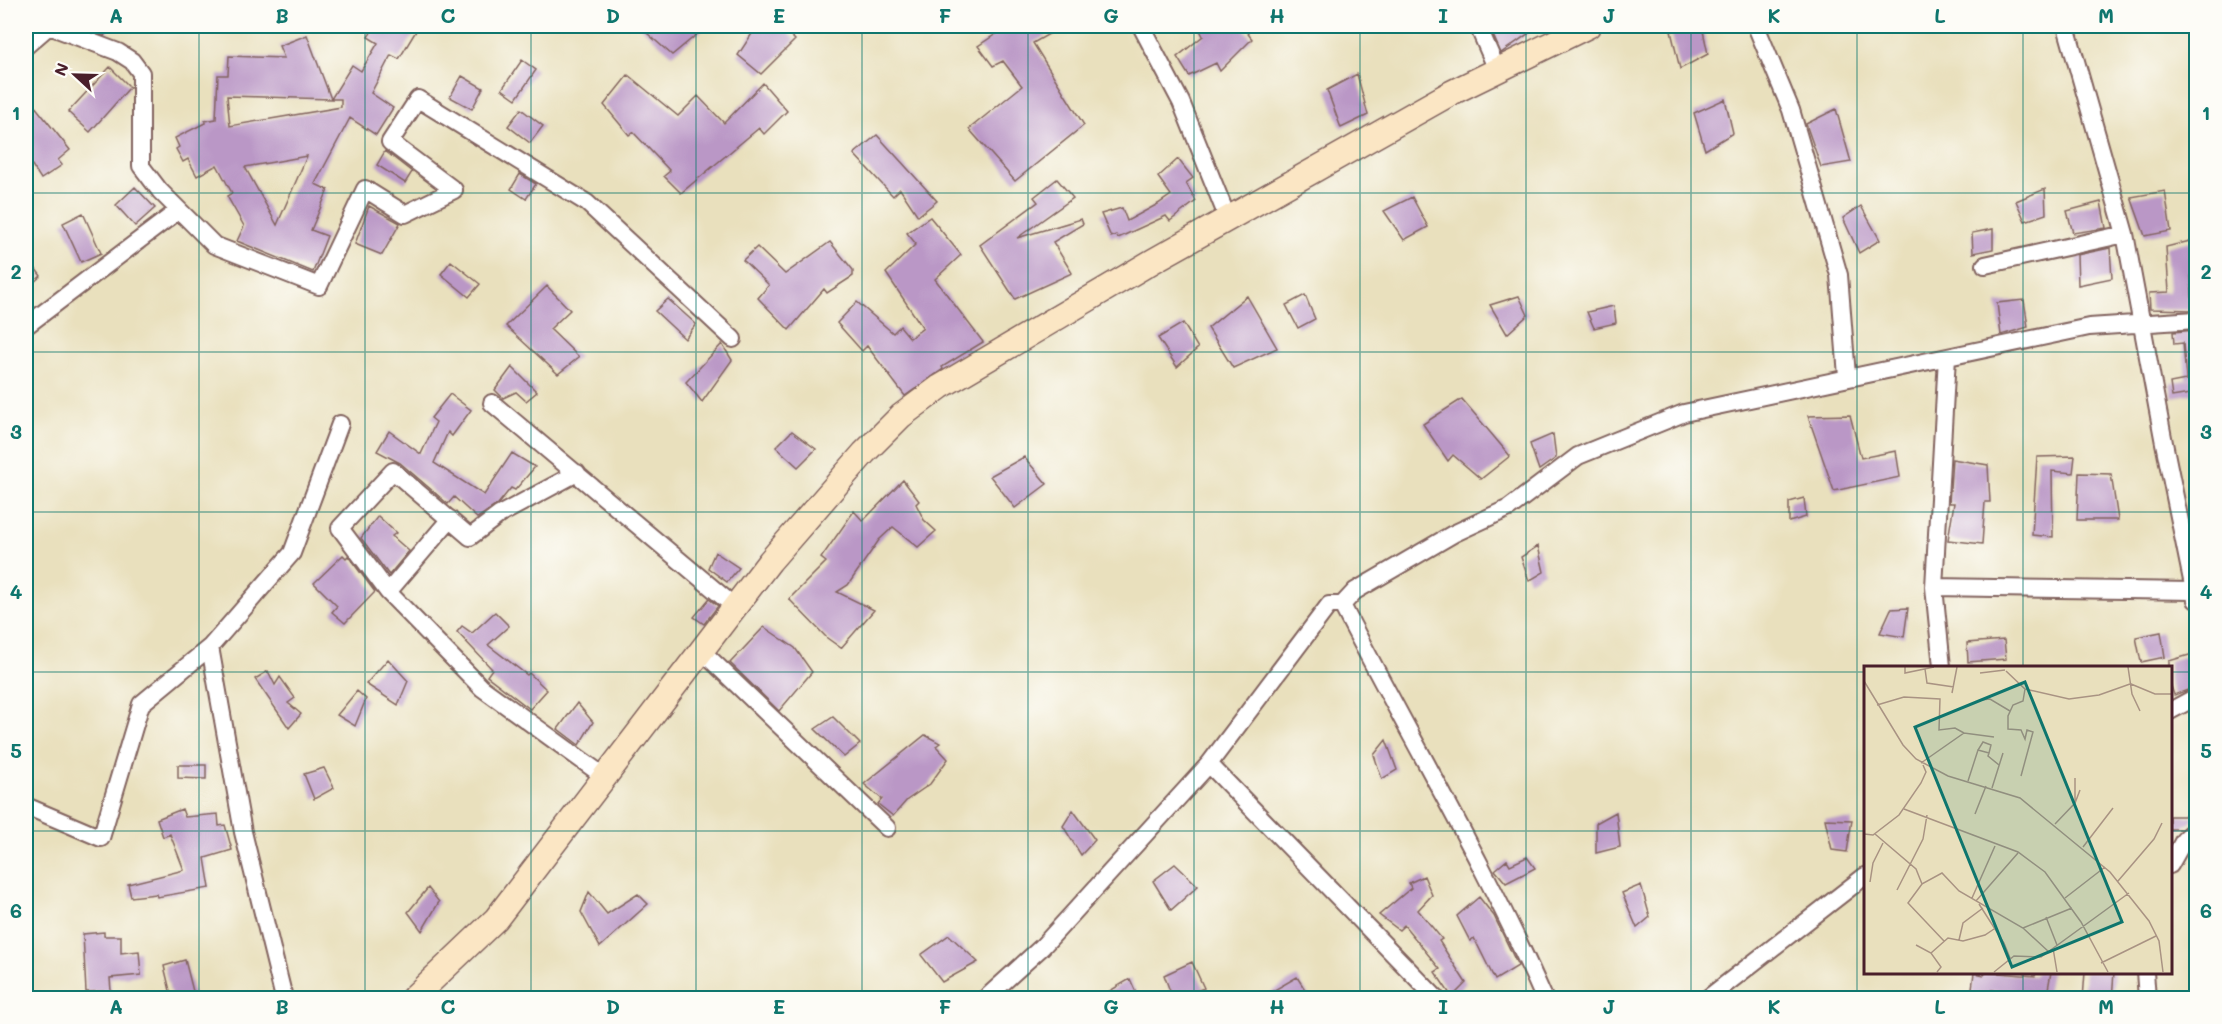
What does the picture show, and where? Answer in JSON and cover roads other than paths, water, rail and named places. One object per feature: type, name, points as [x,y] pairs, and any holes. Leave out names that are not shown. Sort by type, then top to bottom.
[{"type":"street","points":[[26,46],[49,26],[118,52],[132,61],[141,73],[141,166],[148,178],[214,245],[319,286],[365,189],[405,214],[454,190],[390,142],[418,99],[588,202],[734,339]]},
{"type":"street","points":[[1141,26],[1181,102],[1228,219]]},
{"type":"street","points":[[1478,26],[1498,72]]},
{"type":"street","points":[[413,999],[496,919],[793,534],[864,453],[901,416],[940,387],[1228,219],[1451,93],[1588,26]]},
{"type":"street","points":[[1756,26],[1791,110],[1839,275],[1847,376]]},
{"type":"street","points":[[1934,587],[2195,596],[2125,234],[2066,26]]},
{"type":"street","points":[[26,326],[178,210]]},
{"type":"street","points":[[1986,265],[2125,234]]},
{"type":"street","points":[[986,999],[1042,947],[1209,764],[1329,605],[1342,605],[1355,591],[1453,534],[1509,508],[1578,456],[1684,413],[1847,376],[2089,327],[2196,320]]},
{"type":"street","points":[[1942,666],[1934,587],[1947,357]]},
{"type":"street","points":[[492,403],[735,607]]},
{"type":"street","points":[[26,806],[101,838],[141,704],[210,647],[292,553],[340,424]]},
{"type":"street","points":[[577,473],[499,515],[470,537],[393,471],[340,528],[388,592],[482,688],[605,777]]},
{"type":"street","points":[[388,592],[450,519]]},
{"type":"street","points":[[1342,605],[1408,733],[1470,844],[1516,934],[1544,999]]},
{"type":"street","points":[[210,647],[243,832],[284,999]]},
{"type":"street","points":[[704,648],[706,655],[886,828]]},
{"type":"street","points":[[2171,710],[2196,697]]},
{"type":"street","points":[[1209,764],[1436,999]]},
{"type":"street","points":[[2171,862],[2184,840],[2196,829]]},
{"type":"street","points":[[1708,999],[1864,877]]},
{"type":"street","points":[[2145,973],[2147,999]]}]
